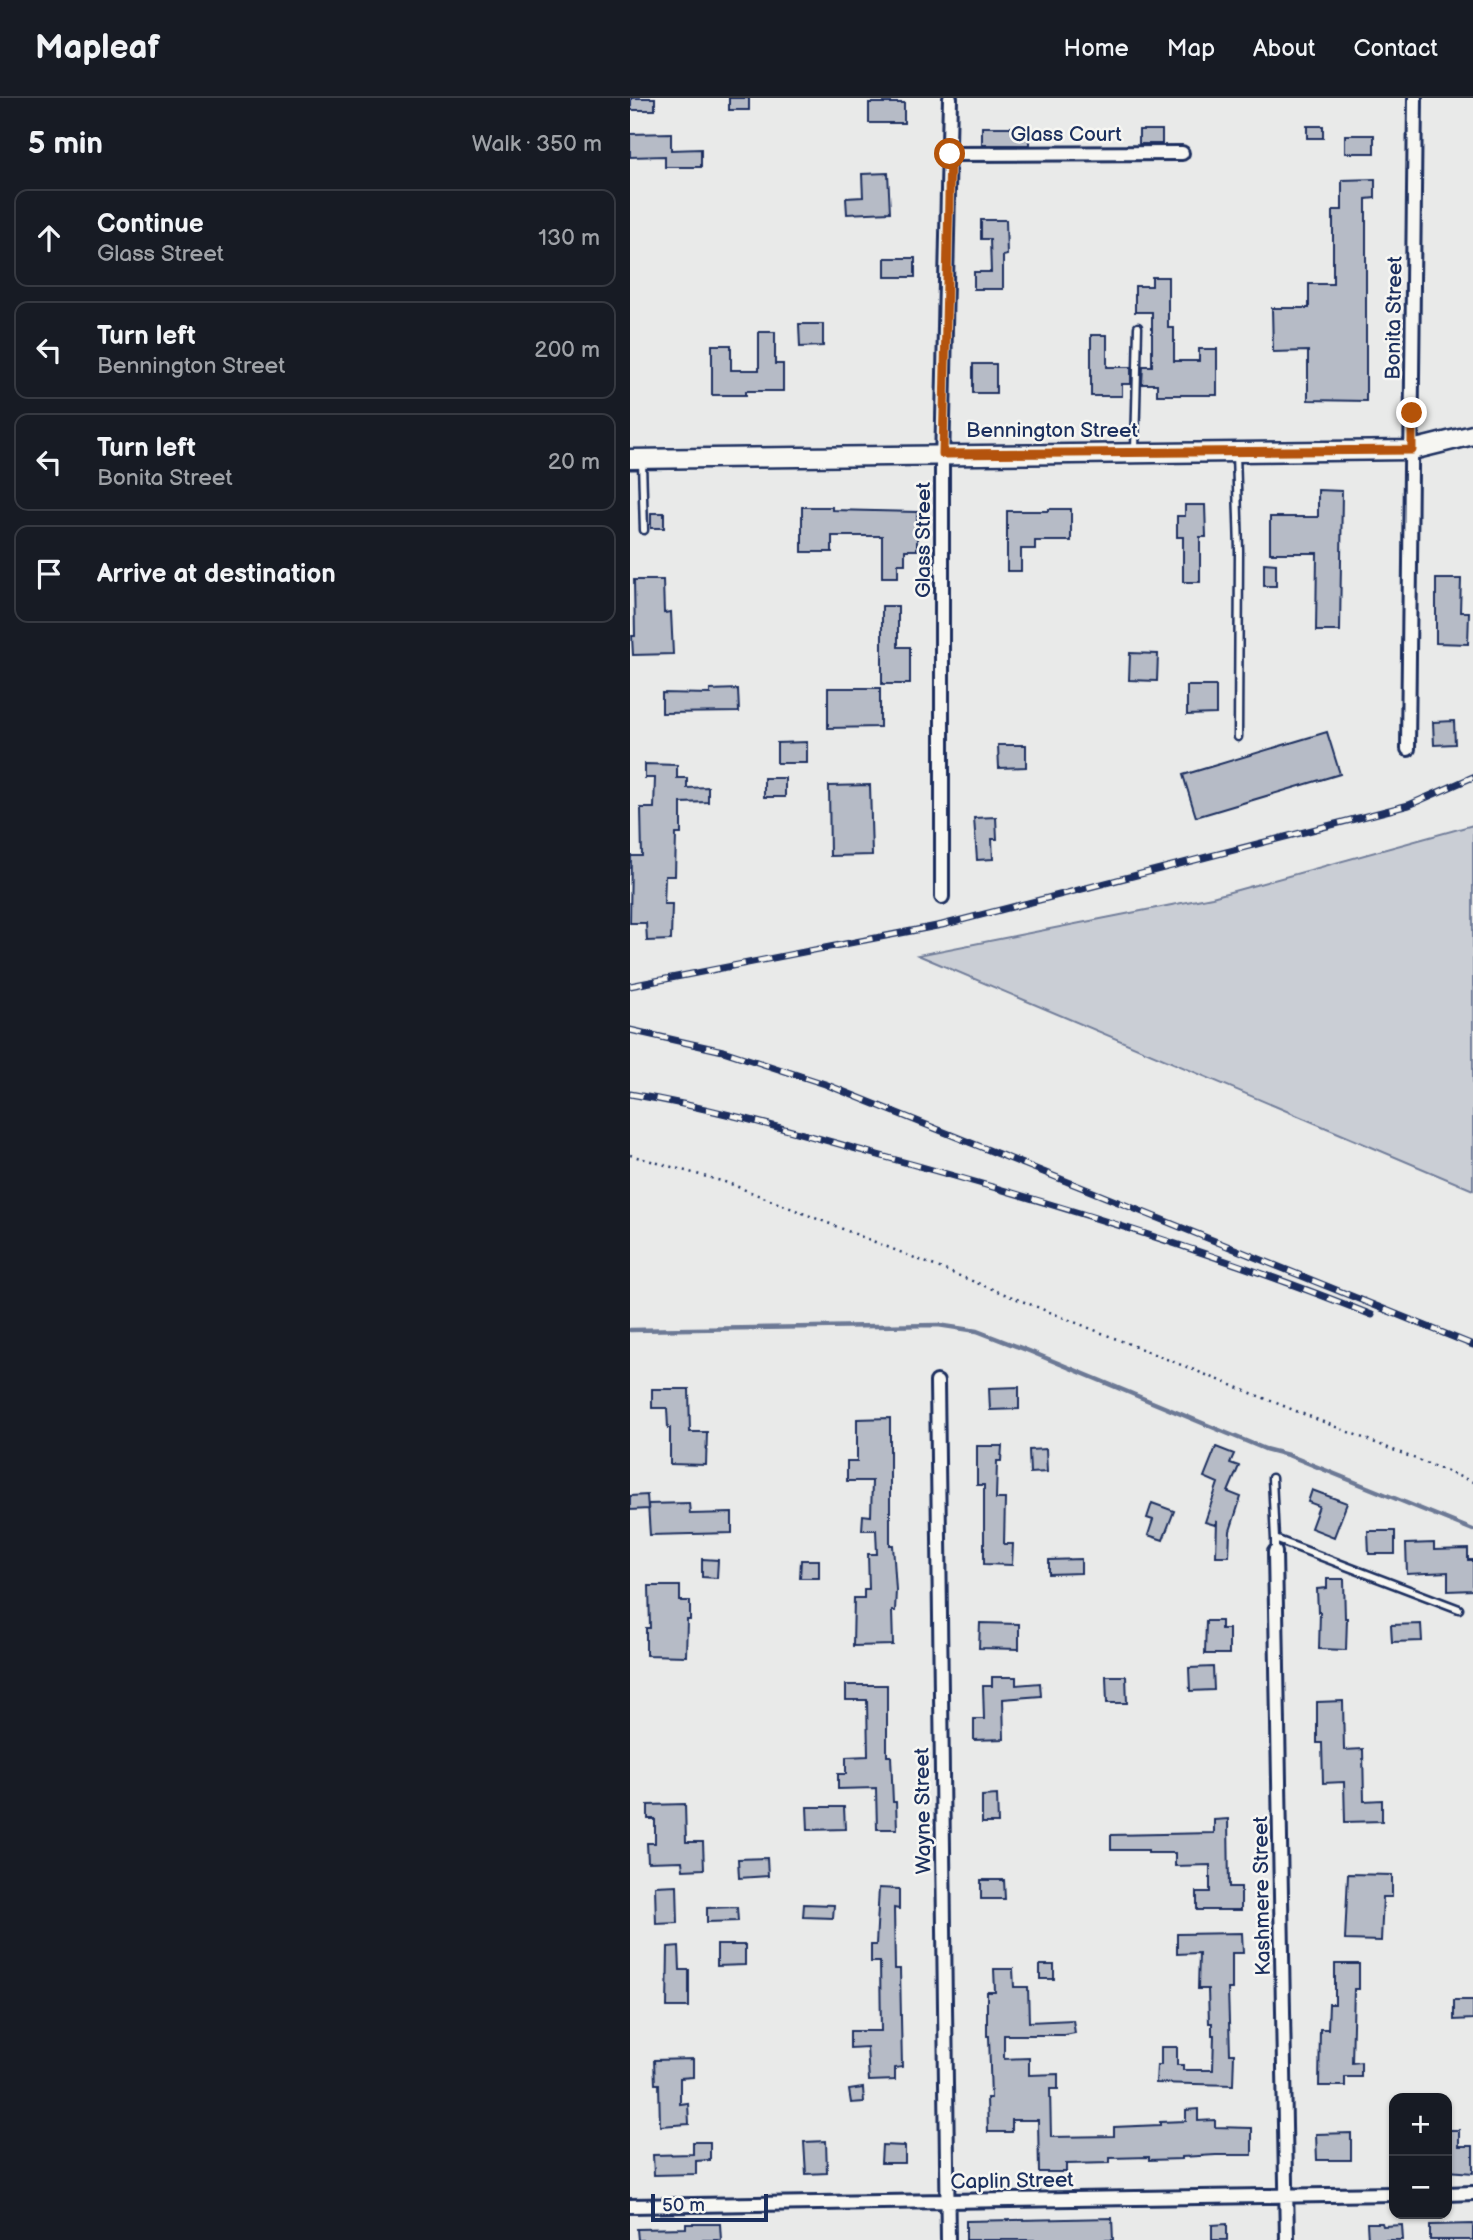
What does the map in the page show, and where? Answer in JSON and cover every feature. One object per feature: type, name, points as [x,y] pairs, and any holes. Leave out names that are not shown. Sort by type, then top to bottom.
[{"type":"street","name":"Glass Street","points":[[943,897],[943,454],[950,98]]},
{"type":"street","name":"Bonita Street","points":[[1408,749],[1415,98]]},
{"type":"street","name":"Glass Court","points":[[950,154],[1182,153]]},
{"type":"street","name":"Bennington Street","points":[[636,459],[1412,450],[1473,435]]},
{"type":"street","name":"Wayne Street","points":[[937,1382],[948,2240]]},
{"type":"street","name":"Kashmere Street","points":[[1275,1545],[1287,2240]]},
{"type":"street","points":[[1452,2194],[1473,2193]]},
{"type":"street","name":"Caplin Street","points":[[630,2206],[1389,2194]]},
{"type":"lane","points":[[1135,452],[1138,327]]},
{"type":"lane","points":[[1236,451],[1238,737]]},
{"type":"lane","points":[[636,459],[644,530]]},
{"type":"lane","points":[[1272,1478],[1275,1545],[1459,1609]]},
{"type":"path","points":[[630,1156],[728,1183],[1473,1482]]},
{"type":"shaded area","points":[[1473,825],[1473,1190],[918,955],[1212,897]]},
{"type":"building","points":[[631,98],[655,98],[655,110],[631,110]]},
{"type":"building","points":[[729,98],[749,98],[749,110],[729,110]]},
{"type":"building","points":[[869,103],[904,103],[904,123],[869,123]]},
{"type":"building","points":[[1307,126],[1323,126],[1323,138],[1307,138]]},
{"type":"building","points":[[982,127],[1029,127],[1029,145],[982,145]]},
{"type":"building","points":[[1139,130],[1162,130],[1162,144],[1139,144]]},
{"type":"building","points":[[671,133],[671,150],[701,149],[701,167],[665,167],[665,156],[630,157],[630,134]]},
{"type":"building","points":[[1345,135],[1374,135],[1374,153],[1345,153]]},
{"type":"building","points":[[888,173],[890,212],[847,214],[846,198],[863,197],[862,174]]},
{"type":"building","points":[[1375,179],[1375,198],[1366,199],[1366,401],[1308,400],[1308,351],[1273,352],[1272,308],[1309,308],[1309,284],[1333,284],[1333,210],[1342,210],[1342,180]]},
{"type":"building","points":[[981,220],[1006,220],[1007,255],[1003,256],[1003,289],[974,289],[974,272],[991,272],[990,239],[981,239]]},
{"type":"building","points":[[885,258],[915,258],[915,277],[885,277]]},
{"type":"building","points":[[1152,277],[1168,277],[1168,328],[1174,328],[1174,361],[1199,361],[1199,349],[1217,349],[1217,395],[1157,395],[1157,384],[1142,384],[1143,366],[1152,366],[1152,312],[1135,312],[1135,286],[1152,286]]},
{"type":"building","points":[[799,324],[823,324],[823,346],[800,347]]},
{"type":"building","points":[[759,332],[775,332],[775,364],[783,364],[783,391],[712,395],[712,345],[731,345],[731,370],[759,370]]},
{"type":"building","points":[[1091,335],[1107,335],[1107,367],[1131,367],[1131,384],[1122,384],[1122,396],[1091,396]]},
{"type":"building","points":[[973,364],[996,364],[996,393],[973,393]]},
{"type":"building","points":[[1318,490],[1342,491],[1340,631],[1316,631],[1317,553],[1270,553],[1270,517],[1318,517]]},
{"type":"building","points":[[1185,505],[1205,505],[1206,537],[1200,537],[1200,582],[1183,582],[1183,537],[1177,537],[1177,516],[1185,516]]},
{"type":"building","points":[[802,507],[917,512],[917,550],[905,550],[905,564],[898,564],[898,577],[882,577],[882,536],[832,536],[832,552],[802,552]]},
{"type":"building","points":[[1071,509],[1071,541],[1035,541],[1035,549],[1021,549],[1021,571],[1007,571],[1007,511]]},
{"type":"building","points":[[651,513],[664,513],[664,528],[651,528]]},
{"type":"building","points":[[1264,563],[1276,564],[1276,586],[1264,586]]},
{"type":"building","points":[[1436,579],[1461,579],[1460,612],[1469,612],[1468,644],[1436,643]]},
{"type":"building","points":[[634,580],[663,580],[664,613],[671,612],[673,654],[633,655]]},
{"type":"building","points":[[882,606],[898,606],[898,647],[910,647],[910,684],[882,684]]},
{"type":"building","points":[[1130,653],[1158,654],[1157,681],[1129,680]]},
{"type":"building","points":[[1187,686],[1216,686],[1216,714],[1187,715]]},
{"type":"building","points":[[828,688],[880,688],[880,727],[828,728]]},
{"type":"building","points":[[738,689],[739,712],[662,713],[662,693],[710,694],[710,690]]},
{"type":"building","points":[[1454,721],[1455,744],[1434,745],[1433,722]]},
{"type":"building","points":[[1327,732],[1340,774],[1196,817],[1183,775]]},
{"type":"building","points":[[807,742],[807,763],[777,763],[777,743]]},
{"type":"building","points":[[998,745],[1026,745],[1026,767],[999,768]]},
{"type":"building","points":[[645,764],[677,765],[677,778],[687,778],[687,788],[708,787],[708,802],[681,803],[681,834],[676,834],[675,876],[665,876],[664,904],[672,904],[671,940],[647,941],[646,923],[630,923],[631,856],[642,856],[641,808],[654,808],[655,778],[645,778]]},
{"type":"building","points":[[764,778],[785,778],[785,797],[764,797]]},
{"type":"building","points":[[870,785],[872,855],[830,856],[829,786]]},
{"type":"building","points":[[996,817],[997,839],[992,839],[993,859],[977,860],[974,818]]},
{"type":"building","points":[[1019,1387],[1019,1409],[990,1410],[989,1388]]},
{"type":"building","points":[[652,1389],[689,1389],[690,1432],[707,1432],[706,1465],[670,1464],[667,1408],[652,1408]]},
{"type":"building","points":[[890,1418],[890,1545],[893,1545],[896,1590],[895,1611],[892,1611],[893,1645],[853,1646],[854,1598],[864,1598],[864,1589],[869,1589],[868,1554],[877,1554],[876,1530],[862,1530],[863,1515],[871,1516],[872,1481],[847,1481],[847,1461],[857,1461],[857,1419]]},
{"type":"building","points":[[977,1446],[1002,1446],[1001,1461],[997,1461],[996,1499],[1005,1499],[1004,1544],[1013,1544],[1012,1565],[984,1564],[984,1485],[977,1485]]},
{"type":"building","points":[[1216,1447],[1234,1454],[1230,1463],[1239,1466],[1228,1492],[1241,1497],[1230,1531],[1229,1556],[1216,1556],[1217,1521],[1215,1525],[1205,1522],[1218,1483],[1204,1477]]},
{"type":"building","points":[[1046,1449],[1047,1472],[1030,1473],[1029,1450]]},
{"type":"building","points":[[1312,1490],[1347,1503],[1334,1537],[1311,1528],[1319,1506],[1308,1502]]},
{"type":"building","points":[[647,1495],[648,1509],[630,1510],[630,1496]]},
{"type":"building","points":[[689,1503],[690,1514],[732,1513],[732,1533],[650,1535],[648,1504]]},
{"type":"building","points":[[1152,1503],[1174,1511],[1163,1540],[1148,1535],[1153,1520],[1147,1518]]},
{"type":"building","points":[[1368,1531],[1395,1531],[1395,1554],[1369,1554]]},
{"type":"building","points":[[1434,1543],[1434,1550],[1468,1549],[1468,1560],[1473,1560],[1473,1590],[1448,1591],[1448,1572],[1407,1574],[1406,1544]]},
{"type":"building","points":[[702,1559],[718,1560],[717,1578],[702,1577]]},
{"type":"building","points":[[1081,1559],[1081,1573],[1049,1574],[1049,1560]]},
{"type":"building","points":[[801,1560],[819,1560],[819,1578],[800,1578]]},
{"type":"building","points":[[1327,1579],[1344,1579],[1346,1650],[1319,1649],[1320,1612],[1317,1589],[1327,1588]]},
{"type":"building","points":[[649,1586],[680,1586],[680,1601],[690,1601],[686,1656],[646,1655],[646,1628],[650,1628]]},
{"type":"building","points":[[1206,1621],[1221,1621],[1221,1629],[1229,1629],[1229,1654],[1205,1654]]},
{"type":"building","points":[[980,1623],[1019,1624],[1019,1649],[979,1648]]},
{"type":"building","points":[[1421,1624],[1422,1641],[1392,1642],[1391,1625]]},
{"type":"building","points":[[1213,1667],[1214,1690],[1190,1691],[1189,1668]]},
{"type":"building","points":[[1106,1676],[1126,1676],[1127,1703],[1107,1703]]},
{"type":"building","points":[[992,1677],[1016,1677],[1016,1685],[1040,1683],[1041,1696],[1003,1699],[1004,1739],[974,1740],[974,1719],[984,1719],[983,1686],[992,1686]]},
{"type":"building","points":[[846,1685],[887,1685],[887,1756],[891,1756],[897,1829],[877,1829],[876,1788],[838,1789],[838,1774],[846,1774],[846,1757],[868,1756],[867,1700],[846,1700]]},
{"type":"building","points":[[1343,1701],[1344,1750],[1363,1749],[1364,1801],[1382,1800],[1382,1821],[1345,1822],[1344,1782],[1323,1783],[1322,1743],[1317,1743],[1317,1702]]},
{"type":"building","points":[[997,1795],[998,1823],[982,1823],[982,1796]]},
{"type":"building","points":[[685,1804],[686,1842],[703,1842],[704,1869],[683,1870],[682,1861],[648,1862],[647,1843],[655,1843],[655,1819],[648,1819],[648,1805]]},
{"type":"building","points":[[807,1807],[844,1807],[845,1829],[808,1830]]},
{"type":"building","points":[[1228,1819],[1229,1887],[1241,1887],[1241,1910],[1197,1910],[1197,1892],[1210,1892],[1210,1865],[1175,1866],[1175,1853],[1111,1850],[1111,1835],[1214,1833],[1214,1820]]},
{"type":"building","points":[[767,1858],[768,1876],[739,1878],[738,1859]]},
{"type":"building","points":[[1348,1874],[1392,1875],[1392,1897],[1383,1897],[1381,1941],[1345,1940]]},
{"type":"building","points":[[981,1880],[1004,1880],[1005,1899],[981,1899]]},
{"type":"building","points":[[677,1885],[678,1923],[656,1924],[655,1886]]},
{"type":"building","points":[[879,1888],[899,1889],[899,1909],[894,1908],[895,1969],[900,1969],[902,2067],[895,2068],[895,2080],[869,2081],[867,2047],[850,2048],[850,2031],[881,2031],[880,1962],[871,1962],[871,1945],[876,1945]]},
{"type":"building","points":[[804,1904],[834,1905],[833,1918],[803,1917]]},
{"type":"building","points":[[737,1907],[738,1921],[707,1922],[707,1908]]},
{"type":"building","points":[[1242,1933],[1243,1953],[1232,1953],[1232,1989],[1228,1989],[1230,2054],[1234,2054],[1233,2085],[1156,2083],[1157,2065],[1161,2065],[1161,2047],[1177,2047],[1177,2065],[1183,2065],[1183,2070],[1213,2070],[1214,2035],[1212,2023],[1209,2023],[1208,1989],[1198,1989],[1199,1953],[1177,1954],[1177,1934]]},
{"type":"building","points":[[717,1945],[745,1945],[745,1965],[717,1966]]},
{"type":"building","points":[[679,1946],[680,1970],[689,1970],[689,2007],[667,2007],[668,1947]]},
{"type":"building","points":[[1335,1964],[1359,1964],[1359,1989],[1354,1989],[1352,2063],[1361,2062],[1361,2077],[1345,2077],[1345,2086],[1319,2086],[1320,2029],[1328,2029],[1329,2004],[1335,2004]]},
{"type":"building","points":[[1040,1965],[1054,1965],[1054,1979],[1040,1979]]},
{"type":"building","points":[[994,1969],[1013,1969],[1014,1987],[1028,1987],[1029,2022],[1073,2020],[1075,2033],[1004,2035],[1004,2059],[1029,2058],[1029,2075],[1058,2074],[1058,2089],[1050,2089],[1051,2137],[1114,2136],[1114,2127],[1186,2121],[1186,2110],[1198,2109],[1198,2121],[1215,2120],[1215,2127],[1252,2128],[1252,2155],[1149,2160],[1149,2157],[1110,2158],[1110,2163],[1066,2164],[1066,2172],[1039,2172],[1038,2120],[1012,2120],[1012,2132],[988,2132],[987,2098],[991,2098],[987,1992],[995,1992]]},
{"type":"building","points":[[1454,2000],[1473,2000],[1473,2019],[1454,2020]]},
{"type":"building","points":[[693,2059],[693,2077],[680,2078],[680,2104],[688,2103],[689,2124],[660,2126],[659,2084],[655,2084],[654,2060]]},
{"type":"building","points":[[863,2088],[864,2102],[851,2103],[849,2090]]},
{"type":"building","points":[[1452,2130],[1459,2130],[1459,2146],[1473,2146],[1473,2173],[1452,2171]]},
{"type":"building","points":[[1351,2133],[1351,2160],[1317,2160],[1316,2134]]},
{"type":"building","points":[[826,2141],[827,2173],[806,2174],[804,2142]]},
{"type":"building","points":[[693,2142],[710,2142],[710,2160],[696,2161],[696,2174],[654,2175],[653,2155],[693,2154]]},
{"type":"building","points":[[882,2145],[905,2146],[905,2163],[881,2163]]},
{"type":"building","points":[[1112,2218],[1113,2240],[966,2240],[966,2221]]},
{"type":"building","points":[[1367,2223],[1402,2225],[1403,2240],[1368,2240]]},
{"type":"building","points":[[686,2224],[720,2224],[721,2240],[638,2240],[637,2229],[686,2228]]},
{"type":"building","points":[[1227,2224],[1227,2240],[1212,2240],[1212,2225]]},
{"type":"building","points":[[1473,2224],[1473,2240],[1430,2240],[1430,2225]]},
{"type":"waterway","points":[[630,1330],[938,1325],[977,1331],[1265,1449],[1288,1455],[1473,1530]]},
{"type":"railway","points":[[630,986],[942,925],[1409,805],[1473,777]]},
{"type":"railway","points":[[630,1030],[723,1051],[825,1084],[1473,1345]]},
{"type":"railway","points":[[630,1094],[755,1121],[1003,1190],[1189,1248],[1372,1315]]},
{"type":"route","points":[[950,154],[943,454],[1412,450],[1412,413]]}]
